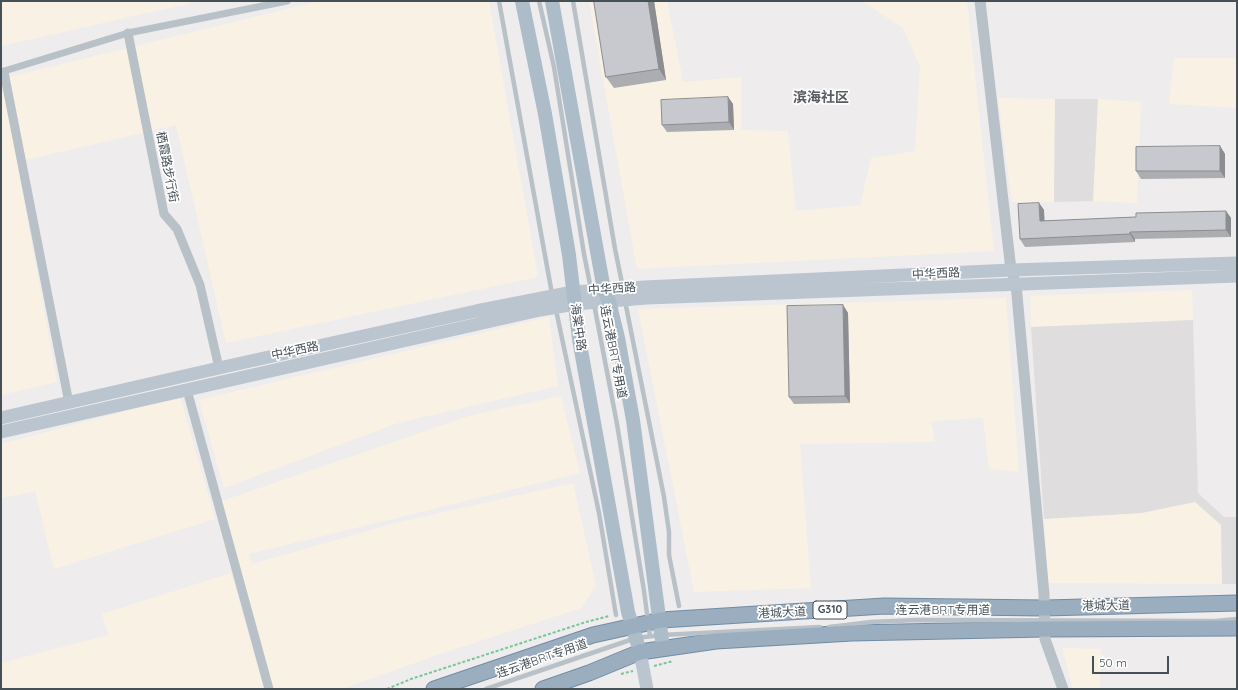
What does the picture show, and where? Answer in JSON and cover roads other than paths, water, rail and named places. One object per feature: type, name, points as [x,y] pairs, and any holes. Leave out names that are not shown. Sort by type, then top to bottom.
[{"type":"highway","name":"港城大道","points":[[434,689],[593,635],[636,639],[657,633],[716,640],[830,634],[1045,619],[1237,603]]},
{"type":"highway","name":"港城大道","points":[[543,689],[589,673],[636,639],[657,633],[884,606],[1045,619],[1237,628]]},
{"type":"main road","name":"海棠中路","points":[[522,1],[545,114],[568,255],[579,340],[628,612],[636,639]]},
{"type":"main road","points":[[552,1],[600,296],[618,338],[633,420],[657,633]]},
{"type":"main road","name":"中华西路","points":[[1,418],[69,404],[219,368],[476,311],[574,298],[1011,270],[1237,263]]},
{"type":"main road","points":[[624,294],[646,298],[1237,276]]},
{"type":"main road","points":[[1,432],[187,390],[554,301]]},
{"type":"main road","points":[[636,639],[647,689]]},
{"type":"street","points":[[69,404],[2,72],[128,33],[287,1]]},
{"type":"street","points":[[980,1],[1011,270],[1016,284],[1045,619],[1045,639],[1063,689]]},
{"type":"street","name":"栖霞路步行街","points":[[128,33],[164,214],[177,229],[200,285],[219,368]]},
{"type":"street","points":[[187,390],[269,689]]},
{"type":"lane","points":[[499,1],[554,301],[598,513],[616,615]]},
{"type":"lane","name":"连云港BRT专用道","points":[[539,1],[554,67],[584,254],[600,296]]},
{"type":"lane","points":[[573,1],[615,249],[664,497],[670,532],[669,555],[679,606]]},
{"type":"lane","points":[[1045,619],[1237,619]]},
{"type":"lane","name":"连云港BRT专用道","points":[[486,689],[636,639]]},
{"type":"district","name":"滨海社区","points":[[821,98]]}]
